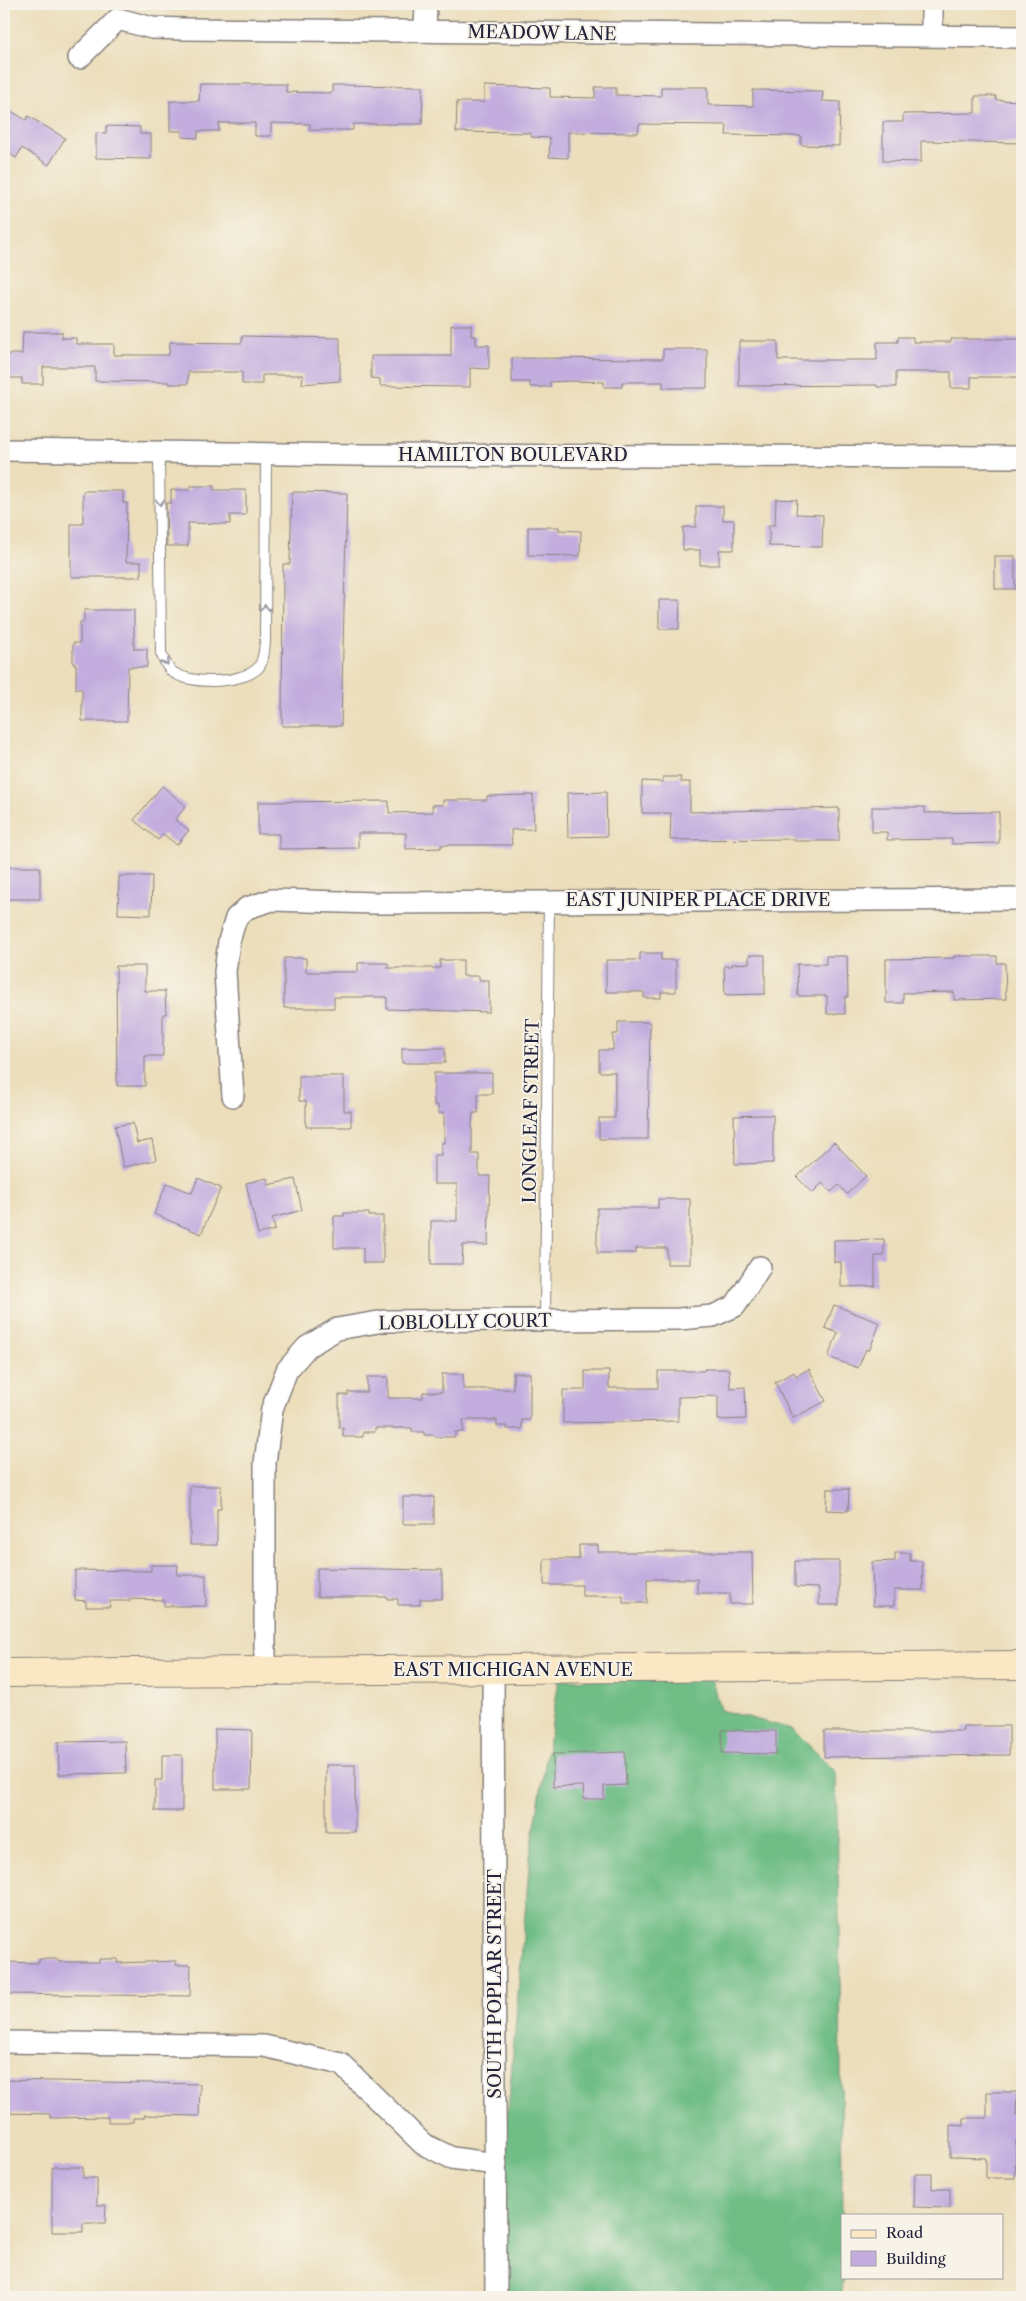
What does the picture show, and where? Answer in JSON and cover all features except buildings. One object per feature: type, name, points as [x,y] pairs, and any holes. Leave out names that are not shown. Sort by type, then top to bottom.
[{"type":"street","points":[[425,31],[426,4]]},
{"type":"street","points":[[932,4],[932,35]]},
{"type":"street","name":"MEADOW LANE","points":[[79,58],[114,11],[152,28],[184,29],[712,36],[932,35],[1022,38]]},
{"type":"street","name":"HAMILTON BOULEVARD","points":[[4,450],[266,454],[1022,457]]},
{"type":"street","name":"EAST JUNIPER PLACE DRIVE","points":[[233,1096],[224,972],[229,941],[236,918],[247,908],[272,900],[549,902],[1022,899]]},
{"type":"street","name":"LOBLOLLY COURT","points":[[265,1672],[265,1463],[272,1409],[287,1370],[307,1347],[336,1329],[384,1321],[713,1316],[735,1306],[760,1267]]},
{"type":"street","name":"EAST MICHIGAN AVENUE","points":[[4,1673],[1022,1665]]},
{"type":"street","name":"SOUTH POPLAR STREET","points":[[493,1670],[496,2297]]},
{"type":"street","points":[[4,2042],[264,2046],[340,2064],[423,2144],[452,2158],[496,2164]]},
{"type":"lane","points":[[159,453],[161,653],[170,670],[184,678],[202,681],[237,679],[259,667],[263,658],[265,633],[266,454]]},
{"type":"lane","name":"LONGLEAF STREET","points":[[545,1320],[549,902]]},
{"type":"green space","points":[[711,1677],[720,1710],[792,1729],[836,1772],[841,2025],[841,2278],[844,2278],[841,2297],[492,2297],[530,1856],[559,1680]]}]
